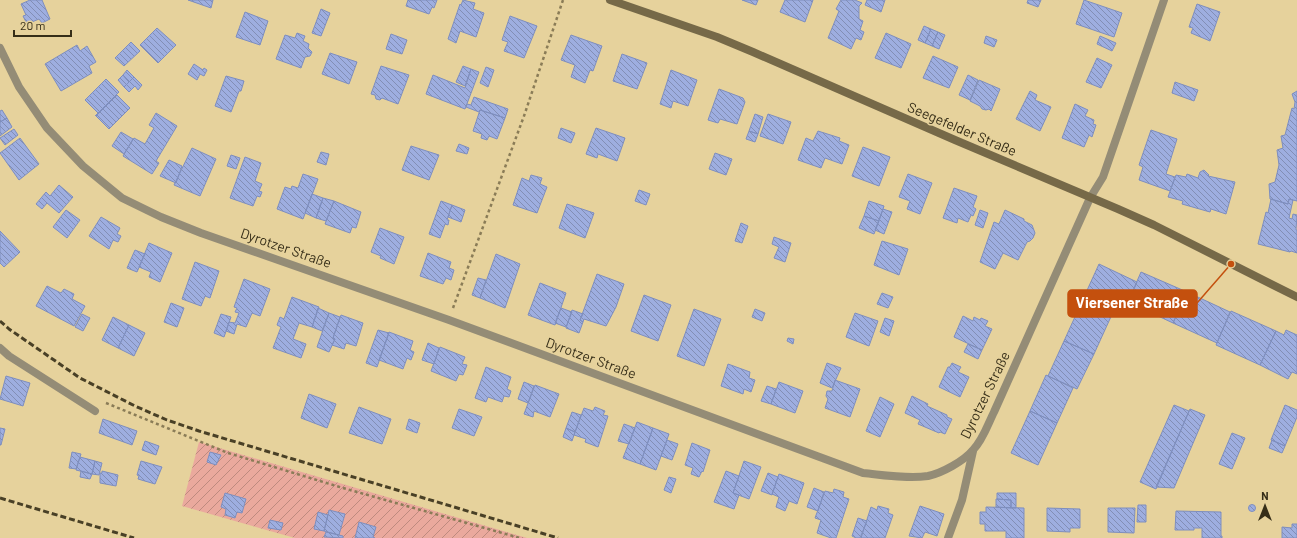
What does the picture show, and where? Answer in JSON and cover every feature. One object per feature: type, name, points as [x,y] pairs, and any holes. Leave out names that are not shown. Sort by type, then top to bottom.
[{"type":"street","name":"Seegefelder Straße","points":[[610,0],[717,37],[753,52],[1154,225],[1297,296]]},
{"type":"street","name":"Dyrotzer Straße","points":[[0,48],[19,87],[47,128],[83,166],[122,198],[161,217],[201,233],[449,320],[863,473],[897,476],[929,476],[953,466],[973,451],[994,412],[1090,198],[1103,177],[1164,0]]},
{"type":"street","points":[[0,348],[9,356],[95,411]]},
{"type":"street","points":[[948,538],[962,500],[973,451]]},
{"type":"path","points":[[449,320],[524,116],[563,0]]},
{"type":"path","points":[[95,411],[101,401],[228,453],[343,488],[520,538]]},
{"type":"shaded area","points":[[199,442],[527,538],[295,538],[182,506]]},
{"type":"building","points":[[30,0],[42,0],[50,19],[42,23],[39,19],[27,24],[23,16],[26,15],[21,4]]},
{"type":"building","points":[[188,0],[213,0],[211,8]]},
{"type":"building","points":[[408,0],[437,0],[434,8],[432,7],[429,14],[406,6]]},
{"type":"building","points":[[463,0],[475,3],[473,9],[484,13],[476,37],[460,31],[456,43],[448,39],[460,4],[461,5]]},
{"type":"building","points":[[742,0],[758,0],[756,5]]},
{"type":"building","points":[[785,0],[813,0],[805,22],[780,12]]},
{"type":"building","points":[[841,0],[855,0],[862,3],[859,6],[859,19],[863,21],[860,30],[864,32],[861,40],[856,38],[851,49],[828,38],[839,11],[836,9]]},
{"type":"building","points":[[867,0],[885,0],[881,12],[865,5]]},
{"type":"building","points":[[1028,0],[1041,0],[1038,7],[1027,3]]},
{"type":"building","points":[[1084,0],[1122,13],[1114,37],[1076,24]]},
{"type":"building","points":[[1197,4],[1220,12],[1210,41],[1191,33],[1193,28],[1189,27]]},
{"type":"building","points":[[321,9],[330,13],[321,36],[312,33]]},
{"type":"building","points":[[245,12],[268,21],[260,45],[236,37]]},
{"type":"building","points":[[510,16],[537,26],[524,58],[504,51],[508,42],[502,40]]},
{"type":"building","points":[[924,26],[931,29],[925,43],[918,40]]},
{"type":"building","points":[[157,28],[176,45],[158,63],[140,45]]},
{"type":"building","points":[[931,29],[938,32],[932,46],[925,43]]},
{"type":"building","points":[[938,32],[945,35],[939,49],[932,46]]},
{"type":"building","points":[[297,33],[305,36],[303,41],[309,44],[308,48],[312,52],[310,56],[305,57],[301,68],[276,59],[285,35],[295,38]]},
{"type":"building","points":[[886,33],[911,44],[901,68],[875,58]]},
{"type":"building","points":[[391,34],[407,40],[402,54],[386,49]]},
{"type":"building","points":[[571,35],[602,46],[593,71],[590,70],[585,83],[571,77],[575,65],[561,60]]},
{"type":"building","points":[[986,36],[997,40],[994,47],[984,43]]},
{"type":"building","points":[[1100,36],[1116,43],[1112,51],[1097,44]]},
{"type":"building","points":[[131,42],[140,51],[124,66],[115,58]]},
{"type":"building","points":[[77,45],[80,51],[87,46],[96,62],[89,66],[92,73],[61,91],[45,64]]},
{"type":"building","points":[[330,53],[357,62],[349,84],[322,74]]},
{"type":"building","points":[[622,54],[647,63],[637,89],[613,81]]},
{"type":"building","points":[[933,56],[958,67],[949,88],[923,78]]},
{"type":"building","points":[[1097,58],[1112,65],[1101,88],[1086,82]]},
{"type":"building","points":[[194,64],[203,70],[204,68],[207,70],[204,76],[200,74],[197,80],[188,74]]},
{"type":"building","points":[[381,66],[409,75],[398,104],[382,98],[380,100],[376,99],[375,95],[371,94]]},
{"type":"building","points":[[463,66],[471,69],[465,86],[456,82]]},
{"type":"building","points":[[486,67],[494,70],[488,87],[480,83]]},
{"type":"building","points":[[471,69],[479,72],[465,109],[426,94],[433,75],[465,88]]},
{"type":"building","points":[[127,70],[134,77],[129,82],[123,75]]},
{"type":"building","points":[[671,70],[697,80],[688,106],[673,101],[671,108],[660,104]]},
{"type":"building","points":[[123,75],[129,82],[124,87],[118,80]]},
{"type":"building","points":[[968,75],[978,80],[970,100],[959,95]]},
{"type":"building","points":[[226,76],[244,81],[231,112],[215,106]]},
{"type":"building","points":[[134,77],[142,85],[138,90],[135,86],[129,92],[124,87]]},
{"type":"building","points":[[106,79],[119,92],[98,113],[85,100]]},
{"type":"building","points":[[979,80],[1000,89],[991,111],[989,109],[982,109],[980,106],[970,101]]},
{"type":"building","points":[[1175,82],[1198,90],[1194,101],[1172,93]]},
{"type":"building","points":[[719,89],[743,98],[745,102],[737,124],[720,119],[718,123],[708,120]]},
{"type":"building","points":[[1030,91],[1037,95],[1035,100],[1051,107],[1040,131],[1016,119]]},
{"type":"building","points":[[1297,91],[1297,201],[1289,199],[1288,204],[1270,199],[1269,184],[1275,182],[1279,165],[1277,150],[1283,148],[1281,136],[1285,135],[1292,108],[1294,109],[1295,102],[1292,94]]},
{"type":"building","points":[[117,95],[130,108],[109,129],[96,116]]},
{"type":"building","points":[[474,97],[508,109],[505,118],[480,110],[479,112],[466,107],[467,104],[471,105]]},
{"type":"building","points":[[1075,104],[1088,110],[1085,116],[1094,120],[1093,124],[1096,125],[1092,137],[1089,135],[1084,147],[1062,138]]},
{"type":"building","points":[[2,110],[7,118],[0,122],[0,111]]},
{"type":"building","points":[[480,110],[505,118],[497,139],[489,136],[487,140],[481,138],[482,134],[473,131]]},
{"type":"building","points":[[156,113],[177,126],[156,161],[159,163],[152,174],[123,156],[134,138],[145,144],[154,128],[149,125]]},
{"type":"building","points":[[755,114],[763,117],[758,134],[749,131]]},
{"type":"building","points":[[768,114],[791,122],[783,144],[760,136]]},
{"type":"building","points":[[7,118],[12,127],[0,136],[0,122]]},
{"type":"building","points":[[561,128],[575,133],[571,143],[558,138]]},
{"type":"building","points":[[596,128],[625,138],[617,161],[598,154],[597,158],[586,154]]},
{"type":"building","points":[[14,129],[18,135],[5,145],[0,138]]},
{"type":"building","points":[[1151,130],[1177,139],[1166,174],[1175,177],[1170,191],[1139,180],[1143,167],[1139,165]]},
{"type":"building","points":[[749,131],[758,134],[755,142],[746,139]]},
{"type":"building","points":[[818,131],[840,138],[839,141],[849,145],[842,164],[825,158],[821,168],[798,160],[806,138],[813,141]]},
{"type":"building","points":[[121,132],[133,139],[124,154],[112,146]]},
{"type":"building","points":[[20,138],[39,164],[19,180],[0,153]]},
{"type":"building","points":[[459,144],[469,148],[467,154],[456,151]]},
{"type":"building","points":[[411,146],[439,155],[429,180],[402,170]]},
{"type":"building","points":[[863,147],[890,157],[879,186],[852,176]]},
{"type":"building","points":[[192,148],[216,159],[200,196],[174,185]]},
{"type":"building","points":[[321,152],[329,154],[326,165],[317,162]]},
{"type":"building","points":[[715,153],[732,159],[726,175],[709,169]]},
{"type":"building","points":[[231,155],[240,158],[236,169],[227,166]]},
{"type":"building","points":[[245,157],[261,163],[255,181],[262,184],[259,191],[262,192],[260,197],[257,196],[253,206],[230,198]]},
{"type":"building","points":[[169,160],[182,166],[176,183],[160,176]]},
{"type":"building","points":[[1204,170],[1209,175],[1208,176],[1235,182],[1226,214],[1211,209],[1210,212],[1182,204],[1183,201],[1168,197],[1176,175],[1186,177],[1187,174],[1198,178],[1200,172]]},
{"type":"building","points":[[303,174],[318,179],[303,219],[277,209],[285,187],[291,189],[292,186],[298,188]]},
{"type":"building","points":[[908,174],[932,183],[920,214],[907,209],[910,201],[899,197]]},
{"type":"building","points":[[531,175],[542,178],[540,184],[547,187],[537,213],[513,205],[522,178],[529,181]]},
{"type":"building","points":[[59,185],[73,197],[59,213],[47,203],[42,209],[36,204],[46,192],[50,196]]},
{"type":"building","points":[[954,188],[977,196],[973,207],[976,209],[968,222],[958,218],[957,223],[943,218]]},
{"type":"building","points":[[639,190],[650,194],[646,205],[635,201]]},
{"type":"building","points":[[312,194],[323,198],[316,218],[305,213]]},
{"type":"building","points":[[323,198],[334,201],[326,221],[316,218]]},
{"type":"building","points":[[1271,199],[1288,204],[1289,199],[1293,200],[1289,218],[1292,219],[1293,214],[1297,215],[1297,253],[1258,244]]},
{"type":"building","points":[[334,201],[361,212],[356,228],[352,227],[350,233],[325,224]]},
{"type":"building","points":[[441,201],[452,205],[447,220],[449,220],[448,225],[445,224],[440,238],[429,234]]},
{"type":"building","points":[[869,201],[884,206],[879,221],[864,216]]},
{"type":"building","points":[[567,204],[594,213],[585,238],[559,228]]},
{"type":"building","points":[[452,205],[465,210],[461,222],[448,217]]},
{"type":"building","points":[[883,209],[892,212],[884,234],[875,230]]},
{"type":"building","points":[[66,210],[80,220],[67,238],[53,227]]},
{"type":"building","points":[[980,210],[988,213],[983,228],[975,225]]},
{"type":"building","points":[[1005,210],[1024,219],[1024,221],[1032,225],[1035,233],[1033,238],[1027,242],[1018,260],[1003,253],[995,269],[980,262],[994,222],[999,224]]},
{"type":"building","points":[[864,216],[879,221],[874,234],[859,228]]},
{"type":"building","points":[[101,217],[120,228],[117,234],[121,236],[118,242],[113,240],[109,249],[89,236]]},
{"type":"building","points":[[741,223],[748,226],[742,243],[735,241]]},
{"type":"building","points":[[380,228],[404,237],[394,264],[371,252]]},
{"type":"building","points":[[0,231],[20,252],[4,267],[0,263]]},
{"type":"building","points":[[774,237],[791,243],[785,262],[774,258],[779,247],[772,244]]},
{"type":"building","points":[[882,241],[908,249],[899,275],[874,265]]},
{"type":"building","points":[[149,243],[172,253],[160,282],[149,277],[151,272],[139,267]]},
{"type":"building","points":[[135,250],[145,254],[137,272],[127,268]]},
{"type":"building","points":[[428,253],[451,262],[449,268],[454,270],[451,280],[446,278],[443,284],[420,276]]},
{"type":"building","points":[[496,254],[520,264],[505,308],[480,298]]},
{"type":"building","points":[[195,262],[219,271],[210,298],[205,296],[201,306],[182,299]]},
{"type":"building","points":[[1099,264],[1137,282],[1129,301],[1120,297],[1114,310],[1084,297]]},
{"type":"building","points":[[1141,272],[1187,292],[1173,323],[1128,302]]},
{"type":"building","points":[[597,274],[624,284],[616,307],[606,326],[584,319],[583,322],[580,320]]},
{"type":"building","points":[[478,278],[486,280],[480,298],[472,295]]},
{"type":"building","points":[[244,279],[270,289],[260,316],[252,313],[246,327],[237,324],[234,334],[226,331],[229,322],[235,323],[239,313],[235,312],[237,308],[234,307]]},
{"type":"building","points":[[540,283],[566,293],[555,325],[528,315]]},
{"type":"building","points":[[47,286],[61,293],[64,289],[74,294],[72,299],[85,306],[74,326],[36,306]]},
{"type":"building","points":[[1187,292],[1230,312],[1217,343],[1173,323]]},
{"type":"building","points":[[882,293],[893,297],[888,308],[877,304]]},
{"type":"building","points":[[644,295],[671,305],[658,341],[631,331]]},
{"type":"building","points":[[292,297],[319,307],[312,327],[299,323],[293,339],[306,344],[301,358],[273,348],[281,327],[277,325],[280,317],[284,319]]},
{"type":"building","points":[[1084,297],[1114,310],[1094,354],[1064,341]]},
{"type":"building","points":[[171,303],[184,308],[177,327],[164,322]]},
{"type":"building","points":[[318,308],[329,313],[322,331],[312,327]]},
{"type":"building","points":[[561,308],[572,312],[566,327],[555,323]]},
{"type":"building","points":[[694,309],[721,319],[704,366],[677,356]]},
{"type":"building","points":[[755,309],[765,313],[762,321],[752,317]]},
{"type":"building","points":[[572,310],[583,314],[580,320],[583,322],[579,333],[566,328]]},
{"type":"building","points":[[1231,311],[1276,331],[1260,365],[1216,345]]},
{"type":"building","points":[[329,313],[340,317],[333,338],[335,339],[329,352],[317,347]]},
{"type":"building","points":[[855,313],[878,321],[869,346],[846,337]]},
{"type":"building","points":[[82,314],[90,318],[83,331],[75,327]]},
{"type":"building","points":[[221,314],[231,317],[224,337],[214,333]]},
{"type":"building","points":[[341,315],[363,323],[356,346],[346,343],[344,349],[332,345]]},
{"type":"building","points":[[963,316],[973,321],[974,317],[980,320],[981,318],[988,321],[985,326],[992,329],[982,350],[954,337]]},
{"type":"building","points":[[113,317],[129,325],[118,348],[102,340]]},
{"type":"building","points":[[885,318],[894,321],[889,336],[880,332]]},
{"type":"building","points":[[129,325],[145,333],[134,356],[118,348]]},
{"type":"building","points":[[378,330],[389,333],[377,367],[366,363]]},
{"type":"building","points":[[1286,330],[1297,335],[1297,374],[1292,372],[1288,379],[1260,365],[1276,331],[1284,335]]},
{"type":"building","points":[[389,332],[413,341],[410,350],[414,352],[411,360],[407,358],[403,369],[379,360]]},
{"type":"building","points":[[788,338],[794,339],[793,344],[787,341]]},
{"type":"building","points":[[1064,341],[1094,354],[1077,389],[1048,376]]},
{"type":"building","points":[[428,343],[439,348],[434,364],[422,360]]},
{"type":"building","points":[[968,344],[982,350],[978,359],[964,352]]},
{"type":"building","points":[[440,347],[465,357],[462,364],[467,365],[463,375],[459,374],[456,381],[431,371]]},
{"type":"building","points":[[827,363],[841,368],[832,388],[820,383]]},
{"type":"building","points":[[952,363],[961,367],[958,372],[969,377],[960,397],[939,387],[948,367],[950,367]]},
{"type":"building","points":[[728,364],[750,372],[749,378],[755,380],[751,392],[744,389],[743,394],[721,386]]},
{"type":"building","points":[[486,367],[511,377],[507,389],[511,391],[509,397],[504,396],[502,402],[488,397],[486,402],[475,398]]},
{"type":"building","points":[[1046,375],[1073,388],[1057,423],[1030,411]]},
{"type":"building","points":[[6,376],[30,383],[23,406],[0,399]]},
{"type":"building","points":[[835,380],[860,389],[850,417],[825,408],[828,399],[826,396],[827,391],[832,391]]},
{"type":"building","points":[[524,382],[534,386],[528,403],[518,399]]},
{"type":"building","points":[[779,382],[803,391],[795,413],[771,404]]},
{"type":"building","points":[[535,385],[559,394],[550,417],[534,411],[533,417],[524,414]]},
{"type":"building","points":[[767,386],[776,389],[771,404],[761,401]]},
{"type":"building","points":[[309,394],[336,404],[327,428],[301,418]]},
{"type":"building","points":[[912,396],[952,419],[945,434],[918,424],[920,420],[905,413]]},
{"type":"building","points":[[880,397],[894,404],[880,437],[866,431]]},
{"type":"building","points":[[1174,405],[1189,411],[1156,489],[1140,482]]},
{"type":"building","points":[[1285,405],[1297,410],[1297,417],[1285,446],[1271,440]]},
{"type":"building","points":[[359,407],[391,419],[382,444],[349,433]]},
{"type":"building","points":[[595,407],[605,411],[603,415],[608,416],[598,447],[585,442],[586,439],[574,435],[584,408],[593,411]]},
{"type":"building","points":[[459,409],[482,417],[474,436],[452,428]]},
{"type":"building","points":[[1190,409],[1205,415],[1174,488],[1156,487]]},
{"type":"building","points":[[1030,411],[1057,423],[1038,465],[1011,453]]},
{"type":"building","points":[[572,412],[581,415],[575,432],[566,428]]},
{"type":"building","points":[[103,419],[137,431],[132,445],[99,433]]},
{"type":"building","points":[[409,419],[420,423],[417,433],[406,429]]},
{"type":"building","points":[[637,422],[653,428],[640,464],[623,458]]},
{"type":"building","points":[[624,424],[635,428],[629,444],[618,441]]},
{"type":"building","points":[[0,428],[5,429],[1,445],[0,445]]},
{"type":"building","points":[[566,428],[575,432],[572,441],[563,437]]},
{"type":"building","points":[[653,428],[669,434],[656,470],[640,464]]},
{"type":"building","points":[[1232,433],[1245,438],[1232,469],[1219,464]]},
{"type":"building","points":[[667,440],[678,444],[672,460],[661,456]]},
{"type":"building","points":[[1272,440],[1285,446],[1282,453],[1269,448]]},
{"type":"building","points":[[145,441],[159,446],[156,455],[142,450]]},
{"type":"building","points":[[692,443],[710,450],[703,472],[702,471],[699,477],[691,474],[693,468],[685,465]]},
{"type":"building","points":[[72,452],[81,454],[76,469],[69,468]]},
{"type":"building","points":[[210,452],[221,455],[216,465],[207,462]]},
{"type":"building","points":[[80,457],[95,461],[92,474],[76,470]]},
{"type":"building","points":[[95,461],[102,463],[99,475],[92,474]]},
{"type":"building","points":[[141,461],[162,467],[155,484],[138,479],[139,476],[137,475]]},
{"type":"building","points":[[744,461],[761,467],[749,499],[733,493]]},
{"type":"building","points":[[81,471],[92,474],[90,479],[80,477]]},
{"type":"building","points":[[102,471],[118,475],[116,486],[100,483],[100,473],[102,473]]},
{"type":"building","points":[[726,471],[739,476],[733,493],[739,495],[734,509],[714,502]]},
{"type":"building","points":[[768,473],[778,477],[772,495],[761,491]]},
{"type":"building","points":[[779,474],[804,483],[797,504],[789,501],[785,511],[776,507],[779,497],[772,494]]},
{"type":"building","points":[[669,477],[676,479],[671,493],[664,490]]},
{"type":"building","points":[[814,488],[824,492],[818,511],[807,507]]},
{"type":"building","points":[[834,489],[844,492],[843,497],[849,499],[836,538],[831,538],[817,533],[821,520],[815,518],[825,491],[833,493]]},
{"type":"building","points":[[225,493],[246,499],[242,513],[237,512],[235,518],[225,515],[226,509],[221,507]]},
{"type":"building","points":[[997,493],[1016,493],[1016,508],[1011,508],[1011,500],[997,499]]},
{"type":"building","points":[[996,499],[1011,500],[1011,508],[996,507]]},
{"type":"building","points":[[1138,505],[1146,505],[1146,522],[1137,522]]},
{"type":"building","points":[[1252,505],[1255,508],[1252,511],[1249,508]]},
{"type":"building","points":[[878,506],[889,509],[888,513],[893,515],[885,538],[861,538],[871,507],[877,510]]},
{"type":"building","points":[[920,506],[944,514],[937,536],[925,532],[922,538],[909,536]]},
{"type":"building","points":[[986,507],[1024,508],[1024,538],[1006,538],[1006,531],[985,531],[985,524],[980,524],[980,512],[986,512]]},
{"type":"building","points":[[1047,508],[1080,509],[1080,528],[1070,528],[1070,532],[1047,531]]},
{"type":"building","points":[[1108,508],[1135,508],[1134,533],[1108,532]]},
{"type":"building","points":[[329,510],[345,514],[339,535],[324,531]]},
{"type":"building","points":[[1176,511],[1221,512],[1222,538],[1202,538],[1202,528],[1194,528],[1194,530],[1175,530]]},
{"type":"building","points":[[318,512],[328,515],[324,531],[314,529]]},
{"type":"building","points":[[858,518],[867,521],[860,538],[856,538],[852,536]]},
{"type":"building","points":[[270,520],[283,523],[281,530],[268,528]]},
{"type":"building","points":[[359,522],[376,527],[373,537],[375,538],[355,538]]},
{"type":"building","points":[[1292,524],[1297,524],[1297,538],[1282,538],[1282,527],[1292,528]]},
{"type":"building","points":[[326,532],[343,536],[343,538],[324,537]]},
{"type":"railway","points":[[0,321],[9,329],[80,378],[135,406],[167,420],[199,431],[558,538]]},
{"type":"railway","points":[[0,498],[134,538]]},
{"type":"place","name":"Viersener Straße","points":[[1231,264]]}]
